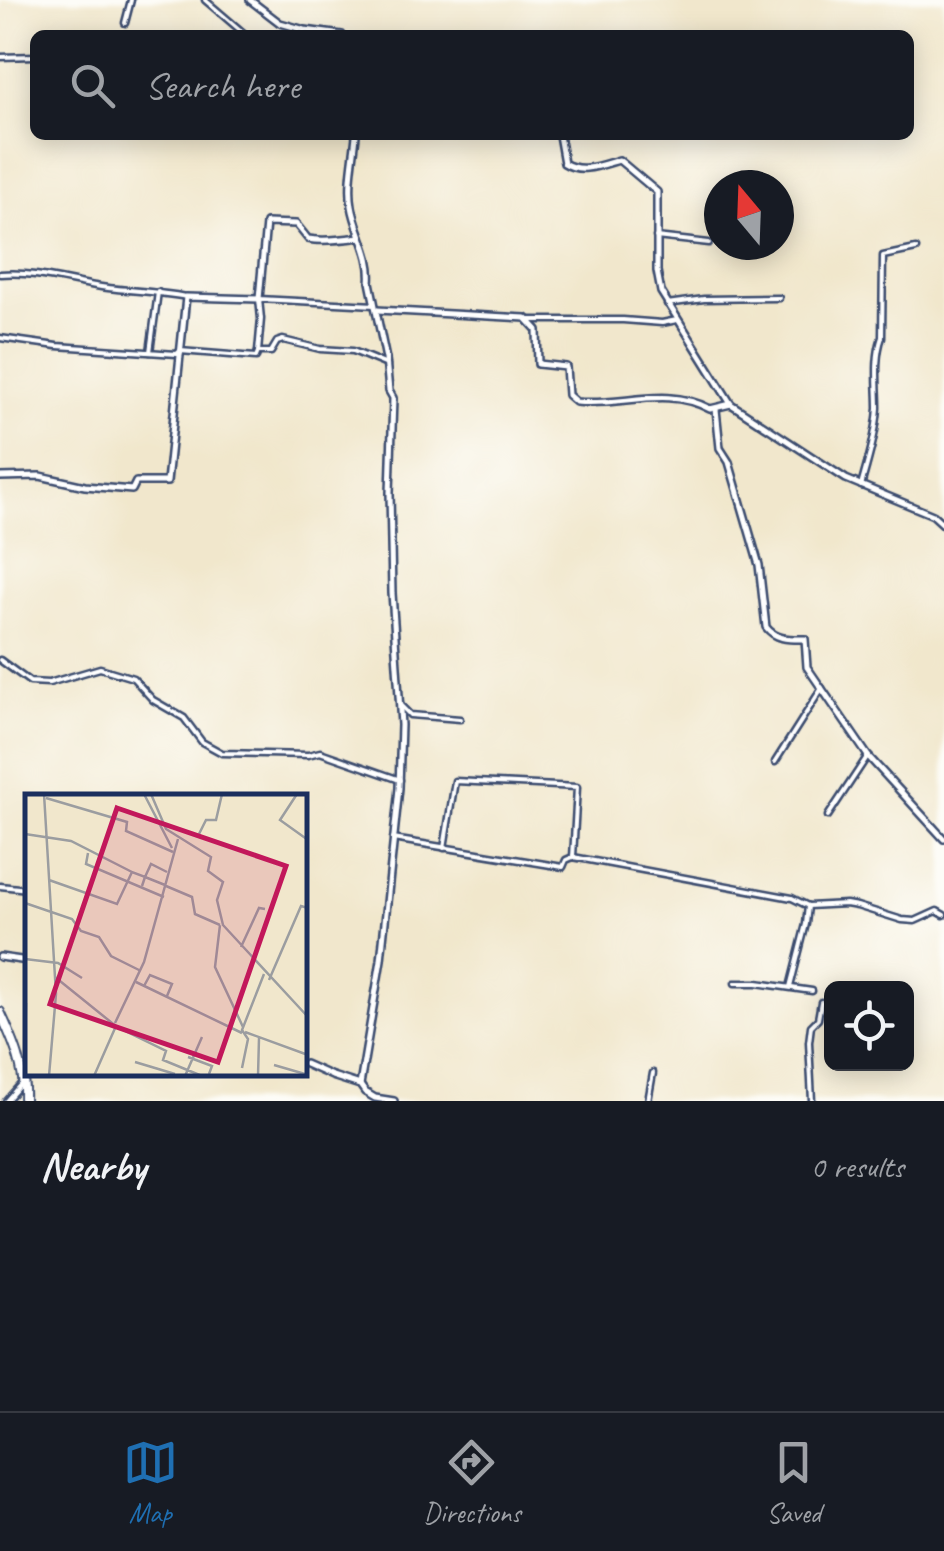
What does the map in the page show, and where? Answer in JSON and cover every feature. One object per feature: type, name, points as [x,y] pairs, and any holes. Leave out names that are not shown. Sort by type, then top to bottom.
[{"type":"highway","points":[[0,1012],[25,1082],[24,1101]]},
{"type":"street","points":[[126,23],[131,0]]},
{"type":"street","points":[[205,0],[240,30]]},
{"type":"street","points":[[250,0],[280,23],[305,30]]},
{"type":"street","points":[[0,57],[30,56]]},
{"type":"street","points":[[356,140],[350,200],[369,255],[393,398],[392,593],[400,705],[400,780],[380,960],[360,1084]]},
{"type":"street","points":[[560,140],[564,163],[572,168],[619,160],[657,192],[658,281],[667,304],[731,404],[846,479],[932,515],[944,525]]},
{"type":"street","points":[[0,338],[57,346],[256,357],[266,223],[296,224],[308,239],[317,241],[361,237]]},
{"type":"street","points":[[656,237],[704,242]]},
{"type":"street","points":[[861,486],[878,410],[883,256],[916,249]]},
{"type":"street","points":[[0,274],[40,275],[186,297],[530,320],[662,324],[677,320]]},
{"type":"street","points":[[150,352],[158,292]]},
{"type":"street","points":[[0,477],[40,476],[85,486],[132,490],[136,482],[167,482],[186,297]]},
{"type":"street","points":[[667,304],[704,299],[779,298]]},
{"type":"street","points":[[530,320],[537,330],[538,364],[566,368],[568,394],[573,401],[659,397],[684,398],[710,409],[731,404]]},
{"type":"street","points":[[258,352],[271,352],[283,340],[320,349],[353,351],[387,365]]},
{"type":"street","points":[[716,409],[720,448],[729,462],[758,565],[766,626],[778,638],[805,639],[807,667],[868,756],[944,839]]},
{"type":"street","points":[[0,660],[30,682],[49,683],[100,668],[133,678],[153,700],[184,718],[202,742],[222,753],[320,752],[400,780]]},
{"type":"street","points":[[774,762],[822,688]]},
{"type":"street","points":[[400,705],[410,715],[460,719]]},
{"type":"street","points":[[828,816],[868,756]]},
{"type":"street","points":[[444,848],[454,781],[577,787],[573,857]]},
{"type":"street","points":[[392,840],[563,868],[566,860],[573,857],[792,898],[808,906],[846,904],[902,920],[915,920],[937,911],[944,915]]},
{"type":"street","points":[[0,886],[25,888]]},
{"type":"street","points":[[790,987],[808,906]]},
{"type":"street","points":[[0,957],[25,961]]},
{"type":"street","points":[[735,982],[812,991]]},
{"type":"street","points":[[812,1101],[809,1042],[821,1002]]},
{"type":"street","points":[[308,1065],[360,1084],[371,1099],[394,1101]]},
{"type":"street","points":[[648,1101],[653,1072]]},
{"type":"street","points":[[6,1101],[25,1082]]}]
